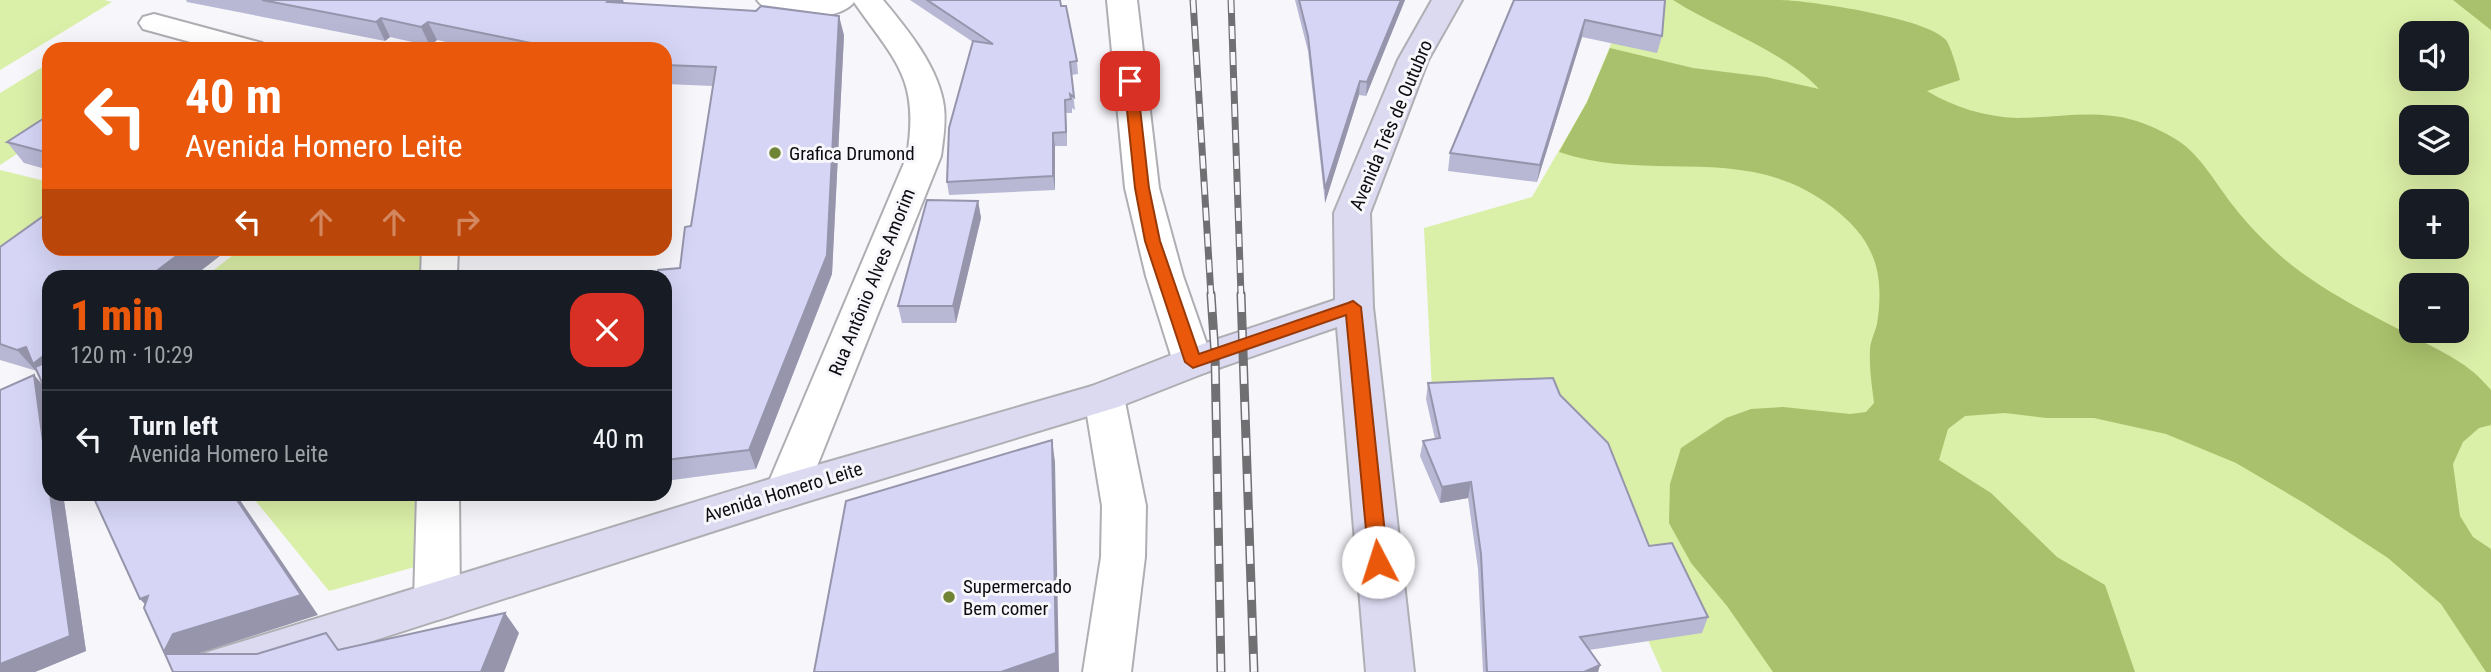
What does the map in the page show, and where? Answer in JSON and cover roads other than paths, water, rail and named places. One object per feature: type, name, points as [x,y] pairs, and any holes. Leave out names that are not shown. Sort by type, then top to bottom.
[{"type":"street","points":[[772,0],[789,8],[802,9],[835,2],[892,33]]},
{"type":"street","name":"Rua Antônio Alves Amorim","points":[[786,491],[924,156],[929,127],[926,97],[914,69],[867,0]]},
{"type":"street","points":[[1122,0],[1148,218],[1159,266],[1193,362]]},
{"type":"street","name":"Avenida Três de Outubro","points":[[1390,672],[1353,307],[1352,213],[1413,61],[1447,0]]},
{"type":"street","points":[[153,23],[225,42]]},
{"type":"street","name":"Avenida Homero Leite","points":[[211,672],[786,491],[1104,397],[1193,362],[1353,307]]},
{"type":"street","points":[[1104,397],[1124,506],[1123,557],[1107,672]]},
{"type":"street","points":[[437,601],[438,501]]},
{"type":"railway","points":[[1193,0],[1211,296]]},
{"type":"railway","points":[[1231,0],[1241,296]]},
{"type":"railway","points":[[1211,294],[1215,355],[1221,672]]},
{"type":"railway","points":[[1241,294],[1254,672]]},
{"type":"place","name":"Grafica Drumond","points":[[775,153]]},
{"type":"place","name":"Supermercado Bem comer","points":[[949,597]]}]
